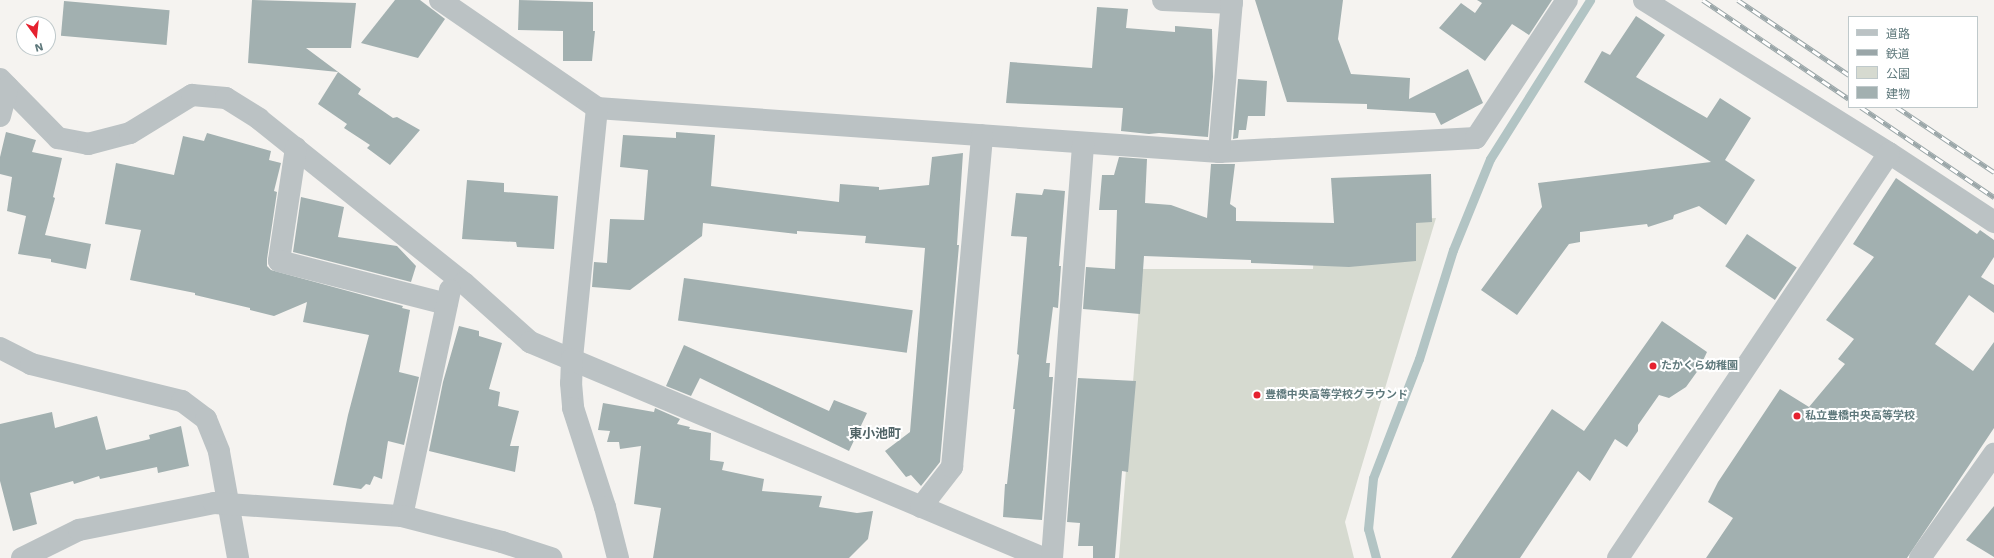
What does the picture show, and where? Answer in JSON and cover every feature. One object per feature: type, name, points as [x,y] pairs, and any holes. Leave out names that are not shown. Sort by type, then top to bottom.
[{"type":"street","points":[[440,0],[597,108],[1219,152],[1476,138],[1567,0]]},
{"type":"street","points":[[1163,0],[1232,2],[1219,152]]},
{"type":"street","points":[[1644,0],[1889,153],[1994,222]]},
{"type":"street","points":[[0,116],[4,83]]},
{"type":"street","points":[[4,83],[58,138],[88,144],[130,133],[192,95],[226,98],[258,119],[296,148],[453,275],[530,342],[1043,558]]},
{"type":"street","points":[[597,108],[572,359],[571,383],[573,408],[605,508],[618,558]]},
{"type":"street","points":[[921,506],[952,466],[982,136]]},
{"type":"street","points":[[1052,558],[1083,143]]},
{"type":"street","points":[[296,148],[279,261],[447,304]]},
{"type":"street","points":[[1618,558],[1889,153]]},
{"type":"street","points":[[402,516],[453,275]]},
{"type":"street","points":[[0,348],[31,364],[182,401],[206,419],[219,452],[237,548]]},
{"type":"street","points":[[1920,558],[1994,454]]},
{"type":"street","points":[[22,558],[79,530],[214,503],[402,516],[502,542],[551,558]]},
{"type":"green space","name":"豊橋中央高等学校グラウンド","points":[[1436,218],[1345,522],[1354,558],[1119,558],[1142,269],[1313,269],[1316,225]]},
{"type":"building","points":[[252,0],[356,3],[351,48],[306,48],[361,89],[358,94],[393,118],[397,117],[420,130],[390,165],[367,148],[370,145],[344,128],[347,124],[318,104],[338,72],[248,63]]},
{"type":"building","points":[[395,0],[420,0],[445,19],[418,58],[361,43]]},
{"type":"building","points":[[519,0],[593,2],[593,31],[595,31],[592,61],[563,61],[563,31],[518,30]]},
{"type":"building","points":[[1255,0],[1343,0],[1338,39],[1351,74],[1410,78],[1409,99],[1468,69],[1483,103],[1441,125],[1435,113],[1367,109],[1367,104],[1287,102]]},
{"type":"building","points":[[1477,0],[1552,0],[1529,35],[1512,24],[1485,61],[1439,28],[1461,3],[1475,13],[1482,3]]},
{"type":"building","points":[[64,1],[170,10],[167,45],[61,36]]},
{"type":"building","points":[[1097,7],[1128,9],[1126,28],[1175,32],[1175,26],[1212,29],[1213,77],[1208,137],[1121,131],[1123,108],[1006,103],[1010,62],[1092,68]]},
{"type":"building","points":[[1636,16],[1665,35],[1636,77],[1707,118],[1720,98],[1751,118],[1725,160],[1755,180],[1726,225],[1699,206],[1674,215],[1673,219],[1648,227],[1647,224],[1580,232],[1580,242],[1569,244],[1517,315],[1481,290],[1542,207],[1538,183],[1711,162],[1584,82],[1602,51],[1610,55]]},
{"type":"building","points":[[1238,79],[1267,81],[1265,116],[1248,116],[1246,130],[1239,130],[1238,138],[1233,139]]},
{"type":"building","points":[[6,132],[36,140],[32,152],[62,158],[53,197],[55,198],[45,235],[91,244],[86,269],[51,262],[51,259],[18,254],[26,216],[7,211],[12,177],[0,174],[0,157]]},
{"type":"building","points":[[676,132],[715,135],[711,186],[839,202],[840,184],[879,187],[879,190],[929,185],[932,157],[963,153],[957,245],[959,245],[940,462],[921,486],[911,475],[906,477],[885,451],[910,432],[925,248],[865,243],[866,236],[797,231],[797,234],[703,223],[702,236],[630,290],[592,287],[594,262],[607,263],[610,219],[644,220],[648,170],[620,167],[623,135],[676,138]]},
{"type":"building","points":[[207,133],[271,151],[269,160],[281,163],[274,191],[277,192],[267,259],[267,266],[271,270],[403,306],[402,308],[410,310],[399,372],[419,377],[404,445],[388,441],[382,479],[374,476],[370,485],[366,484],[361,489],[333,485],[348,415],[369,335],[303,322],[307,302],[274,316],[250,310],[250,308],[195,295],[195,293],[130,280],[141,230],[105,224],[116,163],[174,175],[183,136],[204,141]]},
{"type":"building","points":[[1119,157],[1147,159],[1145,203],[1171,205],[1207,218],[1211,164],[1235,164],[1230,204],[1236,208],[1236,221],[1334,223],[1331,178],[1431,174],[1432,222],[1416,223],[1416,261],[1349,267],[1251,263],[1251,260],[1144,256],[1140,314],[1083,309],[1086,267],[1115,269],[1117,210],[1099,210],[1102,175],[1114,175]]},
{"type":"building","points":[[1896,178],[1977,234],[1980,230],[1994,240],[1994,257],[1981,277],[1994,285],[1994,313],[1969,295],[1935,344],[1973,371],[1994,342],[1994,428],[1907,558],[1706,558],[1733,518],[1708,502],[1718,482],[1780,389],[1809,407],[1845,364],[1838,359],[1854,339],[1826,320],[1874,257],[1853,244]]},
{"type":"building","points":[[467,180],[504,183],[504,192],[558,196],[554,249],[517,247],[516,242],[462,239]]},
{"type":"building","points":[[1044,189],[1065,191],[1059,266],[1061,266],[1058,308],[1053,307],[1046,363],[1050,363],[1049,377],[1053,377],[1042,520],[1003,517],[1005,484],[1007,484],[1015,409],[1013,409],[1019,355],[1017,354],[1027,237],[1011,236],[1016,193],[1042,195]]},
{"type":"building","points":[[301,197],[344,207],[338,237],[397,246],[416,266],[411,282],[293,252]]},
{"type":"building","points":[[1747,234],[1797,268],[1775,300],[1725,266]]},
{"type":"building","points":[[684,278],[913,310],[907,353],[678,321]]},
{"type":"building","points":[[1662,321],[1707,352],[1699,369],[1686,387],[1669,398],[1659,395],[1638,425],[1638,431],[1627,447],[1615,439],[1590,481],[1578,471],[1520,558],[1451,558],[1552,409],[1584,431]]},
{"type":"building","points":[[459,326],[479,331],[479,336],[502,343],[489,389],[500,392],[498,406],[519,411],[510,446],[519,446],[515,472],[429,451],[443,382]]},
{"type":"building","points":[[684,345],[829,411],[834,400],[867,413],[849,451],[700,378],[691,396],[666,386]]},
{"type":"building","points":[[1078,378],[1136,381],[1128,472],[1122,471],[1115,558],[1093,558],[1093,546],[1078,546],[1080,523],[1067,522]]},
{"type":"building","points":[[603,403],[654,412],[655,408],[680,419],[677,424],[690,427],[689,429],[711,433],[710,460],[724,462],[722,470],[764,479],[762,491],[822,496],[819,507],[857,513],[873,511],[868,539],[849,558],[653,558],[661,508],[634,504],[641,446],[620,449],[619,442],[607,442],[610,431],[598,430]]},
{"type":"building","points":[[52,412],[55,428],[97,416],[106,450],[150,439],[149,435],[181,426],[189,466],[158,473],[157,467],[100,479],[99,476],[74,484],[73,481],[30,493],[37,524],[13,531],[0,481],[0,424]]},
{"type":"building","points":[[1994,506],[1994,557],[1966,540]]},
{"type":"waterway","points":[[1376,558],[1368,529],[1373,478],[1419,359],[1453,250],[1490,159],[1590,0]]},
{"type":"railway","points":[[1703,0],[1848,98]]},
{"type":"railway","points":[[1738,0],[1848,74]]},
{"type":"railway","points":[[1862,108],[1994,197]]},
{"type":"railway","points":[[1898,108],[1994,172]]},
{"type":"place","name":"たかくら幼稚園","points":[[1653,366]]},
{"type":"place","name":"豊橋中央高等学校グラウンド","points":[[1257,395]]},
{"type":"place","name":"私立豊橋中央高等学校","points":[[1797,416]]},
{"type":"district","name":"東小池町","points":[[875,434]]}]
